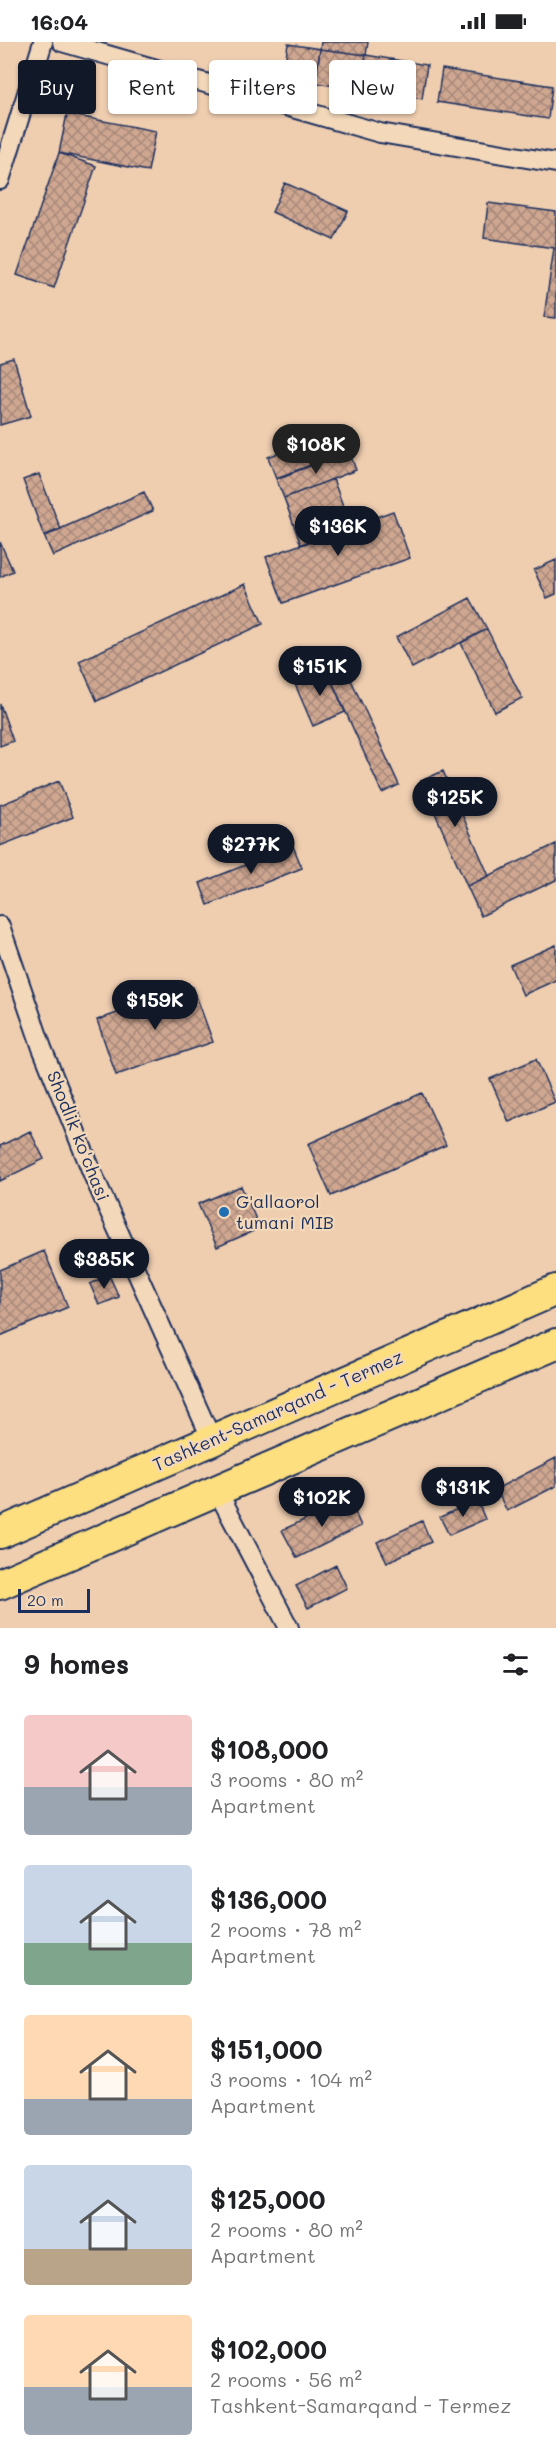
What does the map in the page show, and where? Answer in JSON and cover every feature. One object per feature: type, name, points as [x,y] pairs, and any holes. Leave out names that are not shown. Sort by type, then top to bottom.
[{"type":"highway","name":"Tashkent-Samarqand - Termez","points":[[0,1533],[556,1290]]},
{"type":"highway","points":[[0,1584],[556,1344]]},
{"type":"street","points":[[0,180],[43,42]]},
{"type":"street","points":[[62,42],[380,133],[556,163]]},
{"type":"street","name":"Shodlik ko'chasi","points":[[0,926],[42,1048],[94,1177],[212,1440]]},
{"type":"street","points":[[217,1490],[289,1628]]},
{"type":"building","points":[[321,42],[368,42],[366,55],[320,49]]},
{"type":"building","points":[[288,44],[320,49],[317,68],[317,60],[285,60]]},
{"type":"building","points":[[320,49],[366,55],[365,60],[329,60],[329,85],[317,83]]},
{"type":"building","points":[[366,55],[396,60],[365,60]]},
{"type":"building","points":[[416,63],[427,65],[422,99],[416,98]]},
{"type":"building","points":[[442,69],[552,86],[548,119],[437,102]]},
{"type":"building","points":[[67,114],[156,131],[148,171],[59,153]]},
{"type":"building","points":[[59,153],[96,166],[54,288],[17,275]]},
{"type":"building","points":[[285,183],[348,211],[334,240],[272,212]]},
{"type":"building","points":[[488,203],[556,212],[556,318],[544,317],[554,248],[484,238]]},
{"type":"building","points":[[14,359],[31,416],[0,425],[0,363]]},
{"type":"building","points":[[341,430],[349,451],[276,478],[268,457]]},
{"type":"building","points":[[349,451],[356,470],[284,498],[276,479]]},
{"type":"building","points":[[39,474],[61,530],[44,536],[23,480]]},
{"type":"building","points":[[333,479],[351,527],[301,545],[284,498]]},
{"type":"building","points":[[144,492],[153,511],[53,556],[44,536]]},
{"type":"building","points":[[393,511],[410,558],[283,603],[266,557]]},
{"type":"building","points":[[0,542],[13,571],[0,577]]},
{"type":"building","points":[[556,560],[556,594],[547,598],[534,570]]},
{"type":"building","points":[[245,584],[263,624],[97,701],[79,661]]},
{"type":"building","points":[[470,598],[487,629],[412,668],[396,637]]},
{"type":"building","points":[[487,629],[522,698],[495,712],[461,643]]},
{"type":"building","points":[[342,660],[399,785],[382,793],[326,668]]},
{"type":"building","points":[[326,668],[345,712],[313,726],[294,682]]},
{"type":"building","points":[[0,704],[13,741],[0,746]]},
{"type":"building","points":[[443,771],[489,876],[467,886],[421,781]]},
{"type":"building","points":[[59,781],[73,817],[0,846],[0,805]]},
{"type":"building","points":[[556,844],[556,880],[481,916],[467,886]]},
{"type":"building","points":[[293,846],[302,868],[208,905],[200,883]]},
{"type":"building","points":[[556,945],[556,980],[523,995],[510,965]]},
{"type":"building","points":[[193,987],[213,1042],[116,1075],[97,1020]]},
{"type":"building","points":[[536,1059],[555,1102],[509,1122],[490,1079]]},
{"type":"building","points":[[422,1093],[446,1145],[331,1196],[308,1144]]},
{"type":"building","points":[[30,1131],[44,1159],[0,1181],[0,1146]]},
{"type":"building","points":[[241,1186],[260,1228],[217,1247],[198,1204]]},
{"type":"building","points":[[44,1251],[68,1307],[0,1336],[0,1270]]},
{"type":"building","points":[[109,1275],[119,1297],[99,1305],[90,1284]]},
{"type":"building","points":[[556,1458],[556,1486],[507,1511],[496,1489]]},
{"type":"building","points":[[349,1499],[361,1526],[297,1558],[282,1530]]},
{"type":"building","points":[[477,1500],[485,1519],[449,1535],[440,1517]]},
{"type":"building","points":[[422,1521],[431,1542],[387,1562],[377,1542]]},
{"type":"building","points":[[336,1565],[347,1588],[308,1608],[296,1586]]},
{"type":"place","name":"G'allaorol tumani MIB","points":[[224,1212]]}]
